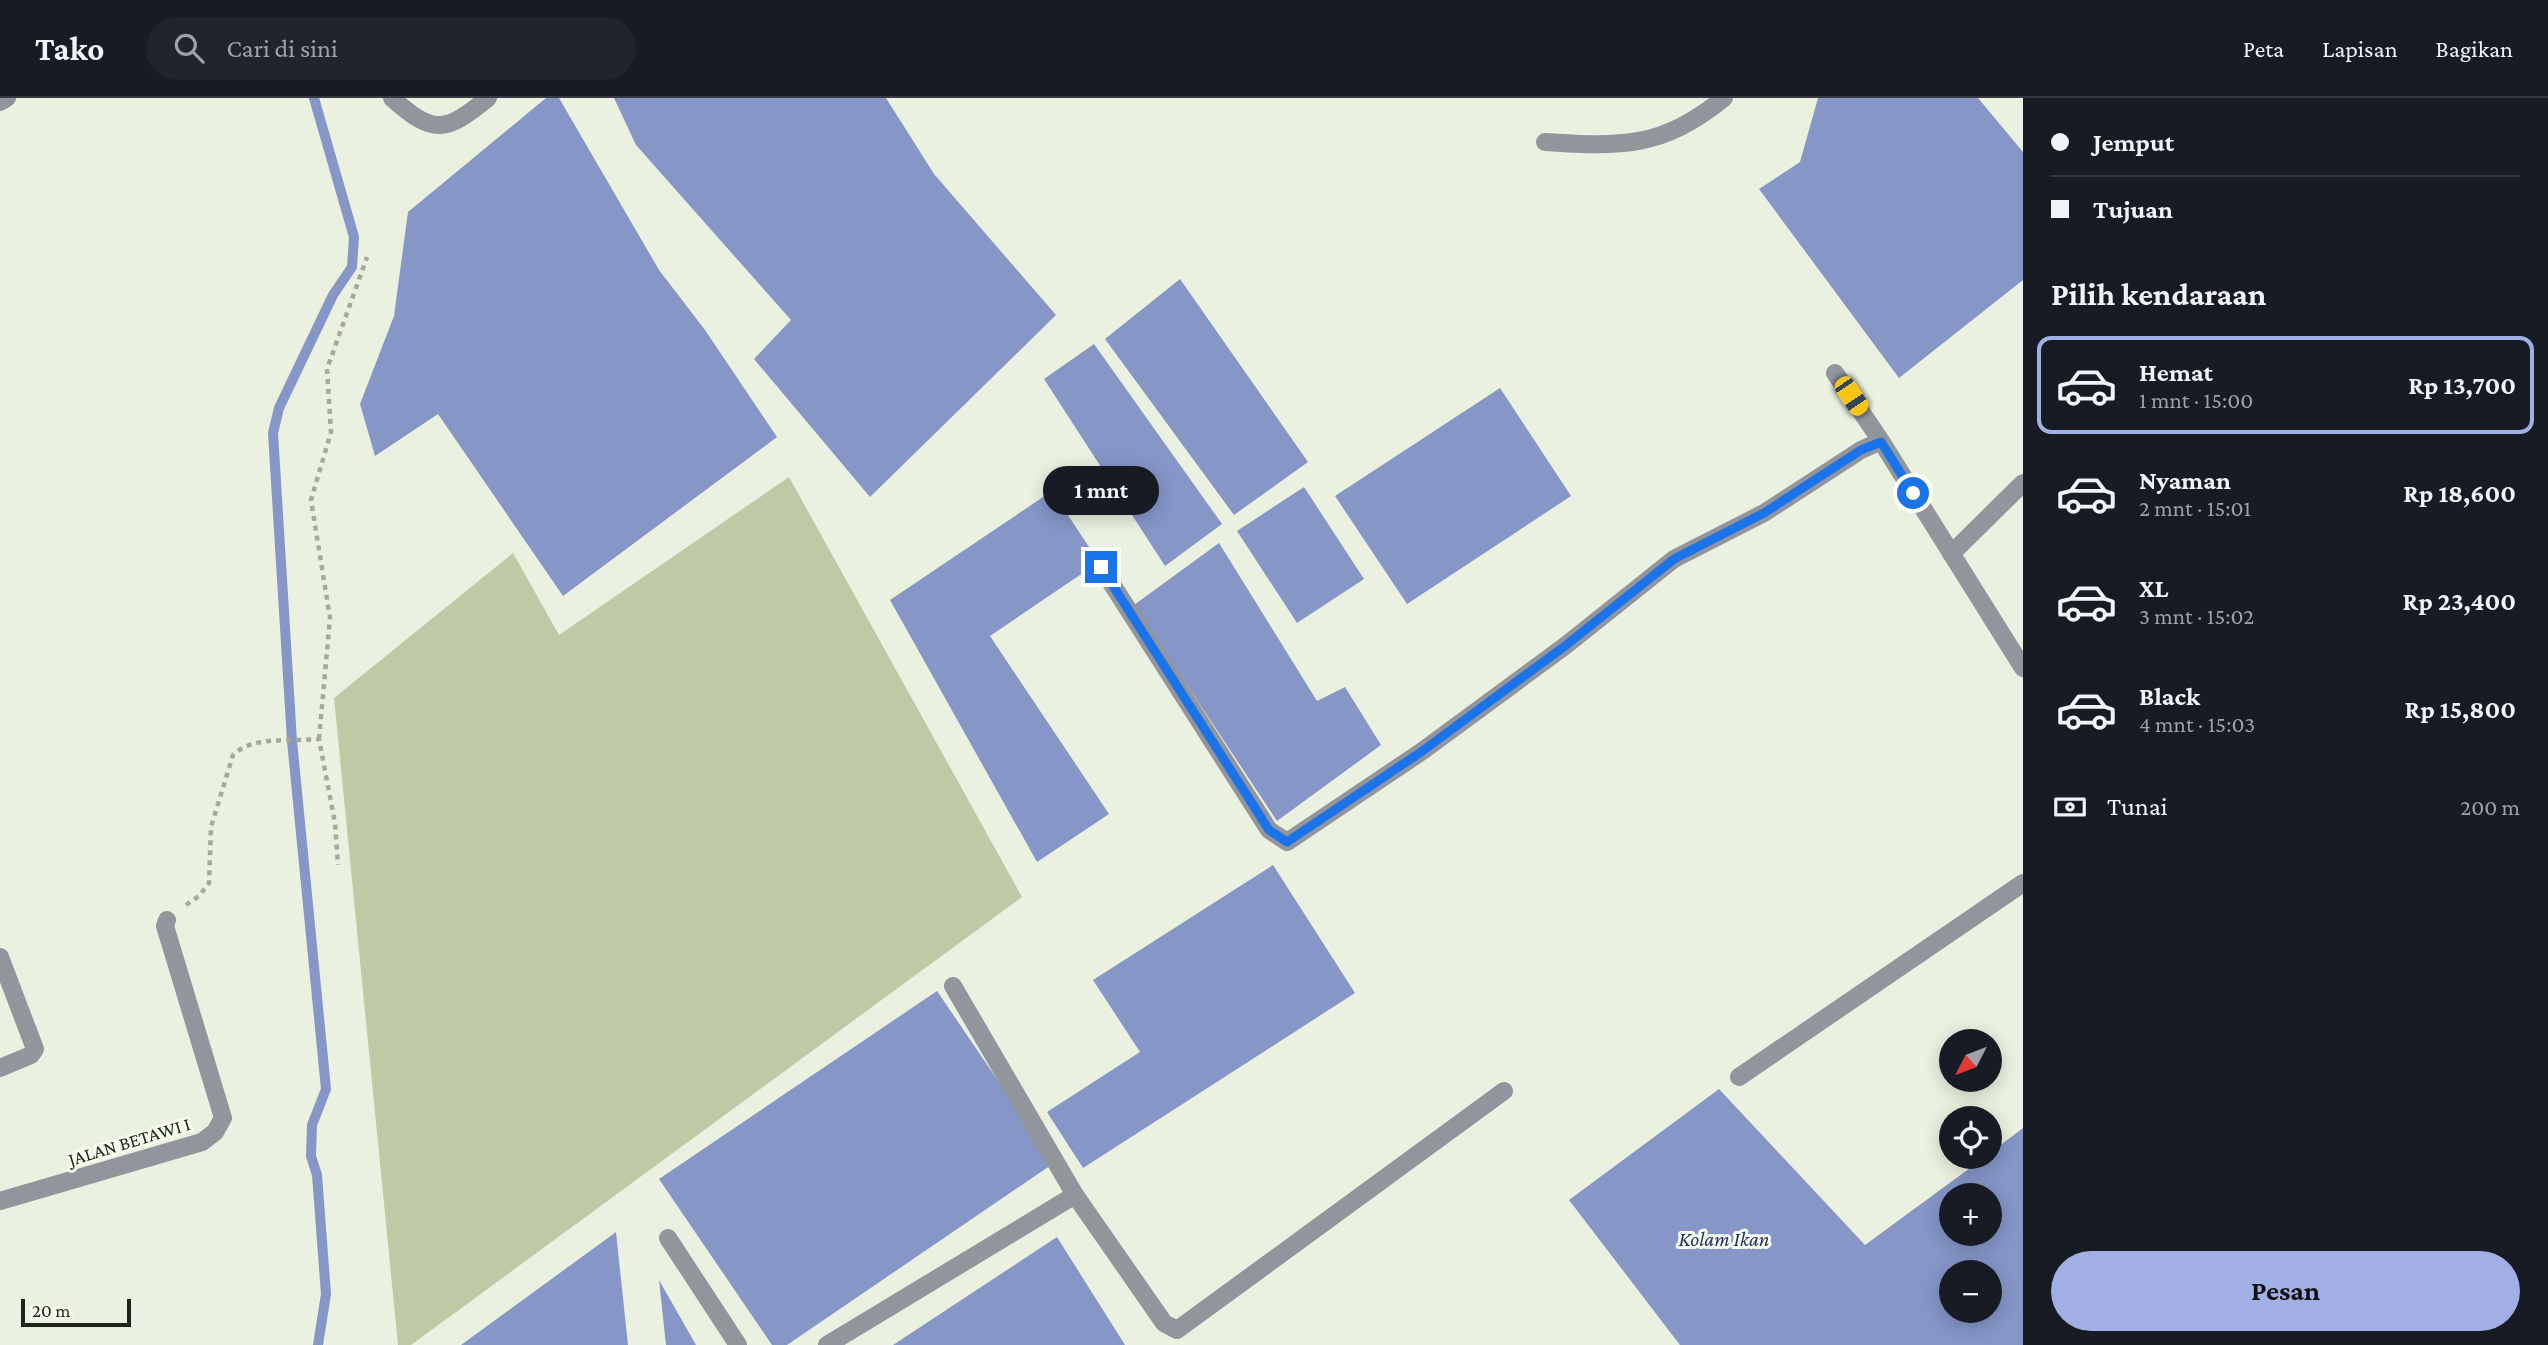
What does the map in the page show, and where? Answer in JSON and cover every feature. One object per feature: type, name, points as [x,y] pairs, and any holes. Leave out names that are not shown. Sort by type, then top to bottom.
[{"type":"street","points":[[0,102],[7,98]]},
{"type":"street","points":[[392,98],[415,118],[437,128],[458,122],[488,98]]},
{"type":"street","points":[[1545,142],[1613,144],[1660,138],[1693,123],[1724,98]]},
{"type":"street","points":[[1835,373],[2023,668]]},
{"type":"street","points":[[1101,567],[1269,830],[1287,842],[1421,752],[1565,646],[1674,559],[1764,513],[1861,450],[1881,442]]},
{"type":"street","points":[[1951,554],[2023,483]]},
{"type":"street","points":[[1739,1077],[2023,883]]},
{"type":"street","name":"JALAN BETAWI I","points":[[0,1201],[137,1163],[202,1142],[215,1132],[223,1118],[165,926],[167,920]]},
{"type":"street","points":[[0,957],[35,1049],[31,1055],[0,1069]]},
{"type":"street","points":[[953,986],[1075,1195],[1164,1322],[1177,1330],[1504,1091]]},
{"type":"street","points":[[827,1345],[1075,1195]]},
{"type":"street","points":[[668,1238],[738,1345]]},
{"type":"path","points":[[338,865],[335,823],[319,739],[330,618],[311,500],[331,432],[327,369],[367,257]]},
{"type":"path","points":[[167,920],[199,896],[209,883],[211,827],[233,755],[240,748],[269,742],[319,739]]},
{"type":"green space","points":[[789,477],[1022,897],[411,1345],[398,1345],[334,698],[513,553],[559,635]]},
{"type":"water","points":[[546,98],[559,98],[659,270],[705,330],[777,437],[563,596],[438,414],[375,456],[360,404],[394,316],[408,212]]},
{"type":"water","points":[[614,98],[886,98],[934,174],[1056,315],[870,497],[754,359],[791,320],[636,145]]},
{"type":"water","points":[[1818,98],[1978,98],[2023,152],[2023,280],[1899,378],[1759,189],[1800,162]]},
{"type":"water","points":[[1180,279],[1308,462],[1234,515],[1105,339]]},
{"type":"water","points":[[1094,344],[1222,524],[1165,566],[1044,379]]},
{"type":"water","points":[[1500,388],[1571,496],[1407,604],[1335,496]]},
{"type":"water","points":[[1304,487],[1364,579],[1297,623],[1237,531]]},
{"type":"water","points":[[1052,491],[1099,562],[990,636],[1109,814],[1037,862],[890,600]]},
{"type":"water","points":[[1219,543],[1317,701],[1345,687],[1381,745],[1277,821],[1134,605]]},
{"type":"water","points":[[1273,865],[1355,993],[1083,1168],[1047,1112],[1140,1052],[1093,980]]},
{"type":"water","points":[[937,991],[1054,1163],[787,1345],[772,1345],[659,1179]]},
{"type":"water","name":"Kolam Ikan","points":[[1719,1089],[1865,1245],[1939,1191],[1939,1246],[2002,1246],[2002,1183],[1950,1183],[1969,1169],[2002,1169],[2002,1144],[2023,1128],[2023,1345],[1680,1345],[1569,1200]]},
{"type":"water","points":[[616,1232],[628,1345],[461,1345]]},
{"type":"water","points":[[1057,1237],[1125,1345],[893,1345]]},
{"type":"water","points":[[659,1280],[696,1345],[666,1345]]},
{"type":"waterway","points":[[314,98],[354,237],[352,267],[333,295],[279,408],[273,433],[292,741],[326,1089],[312,1125],[311,1156],[317,1175],[326,1294],[318,1345]]},
{"type":"route","points":[[1101,567],[1260,811],[1269,830],[1287,842],[1421,752],[1565,646],[1674,559],[1764,513],[1861,450],[1881,442],[1913,493]]}]
